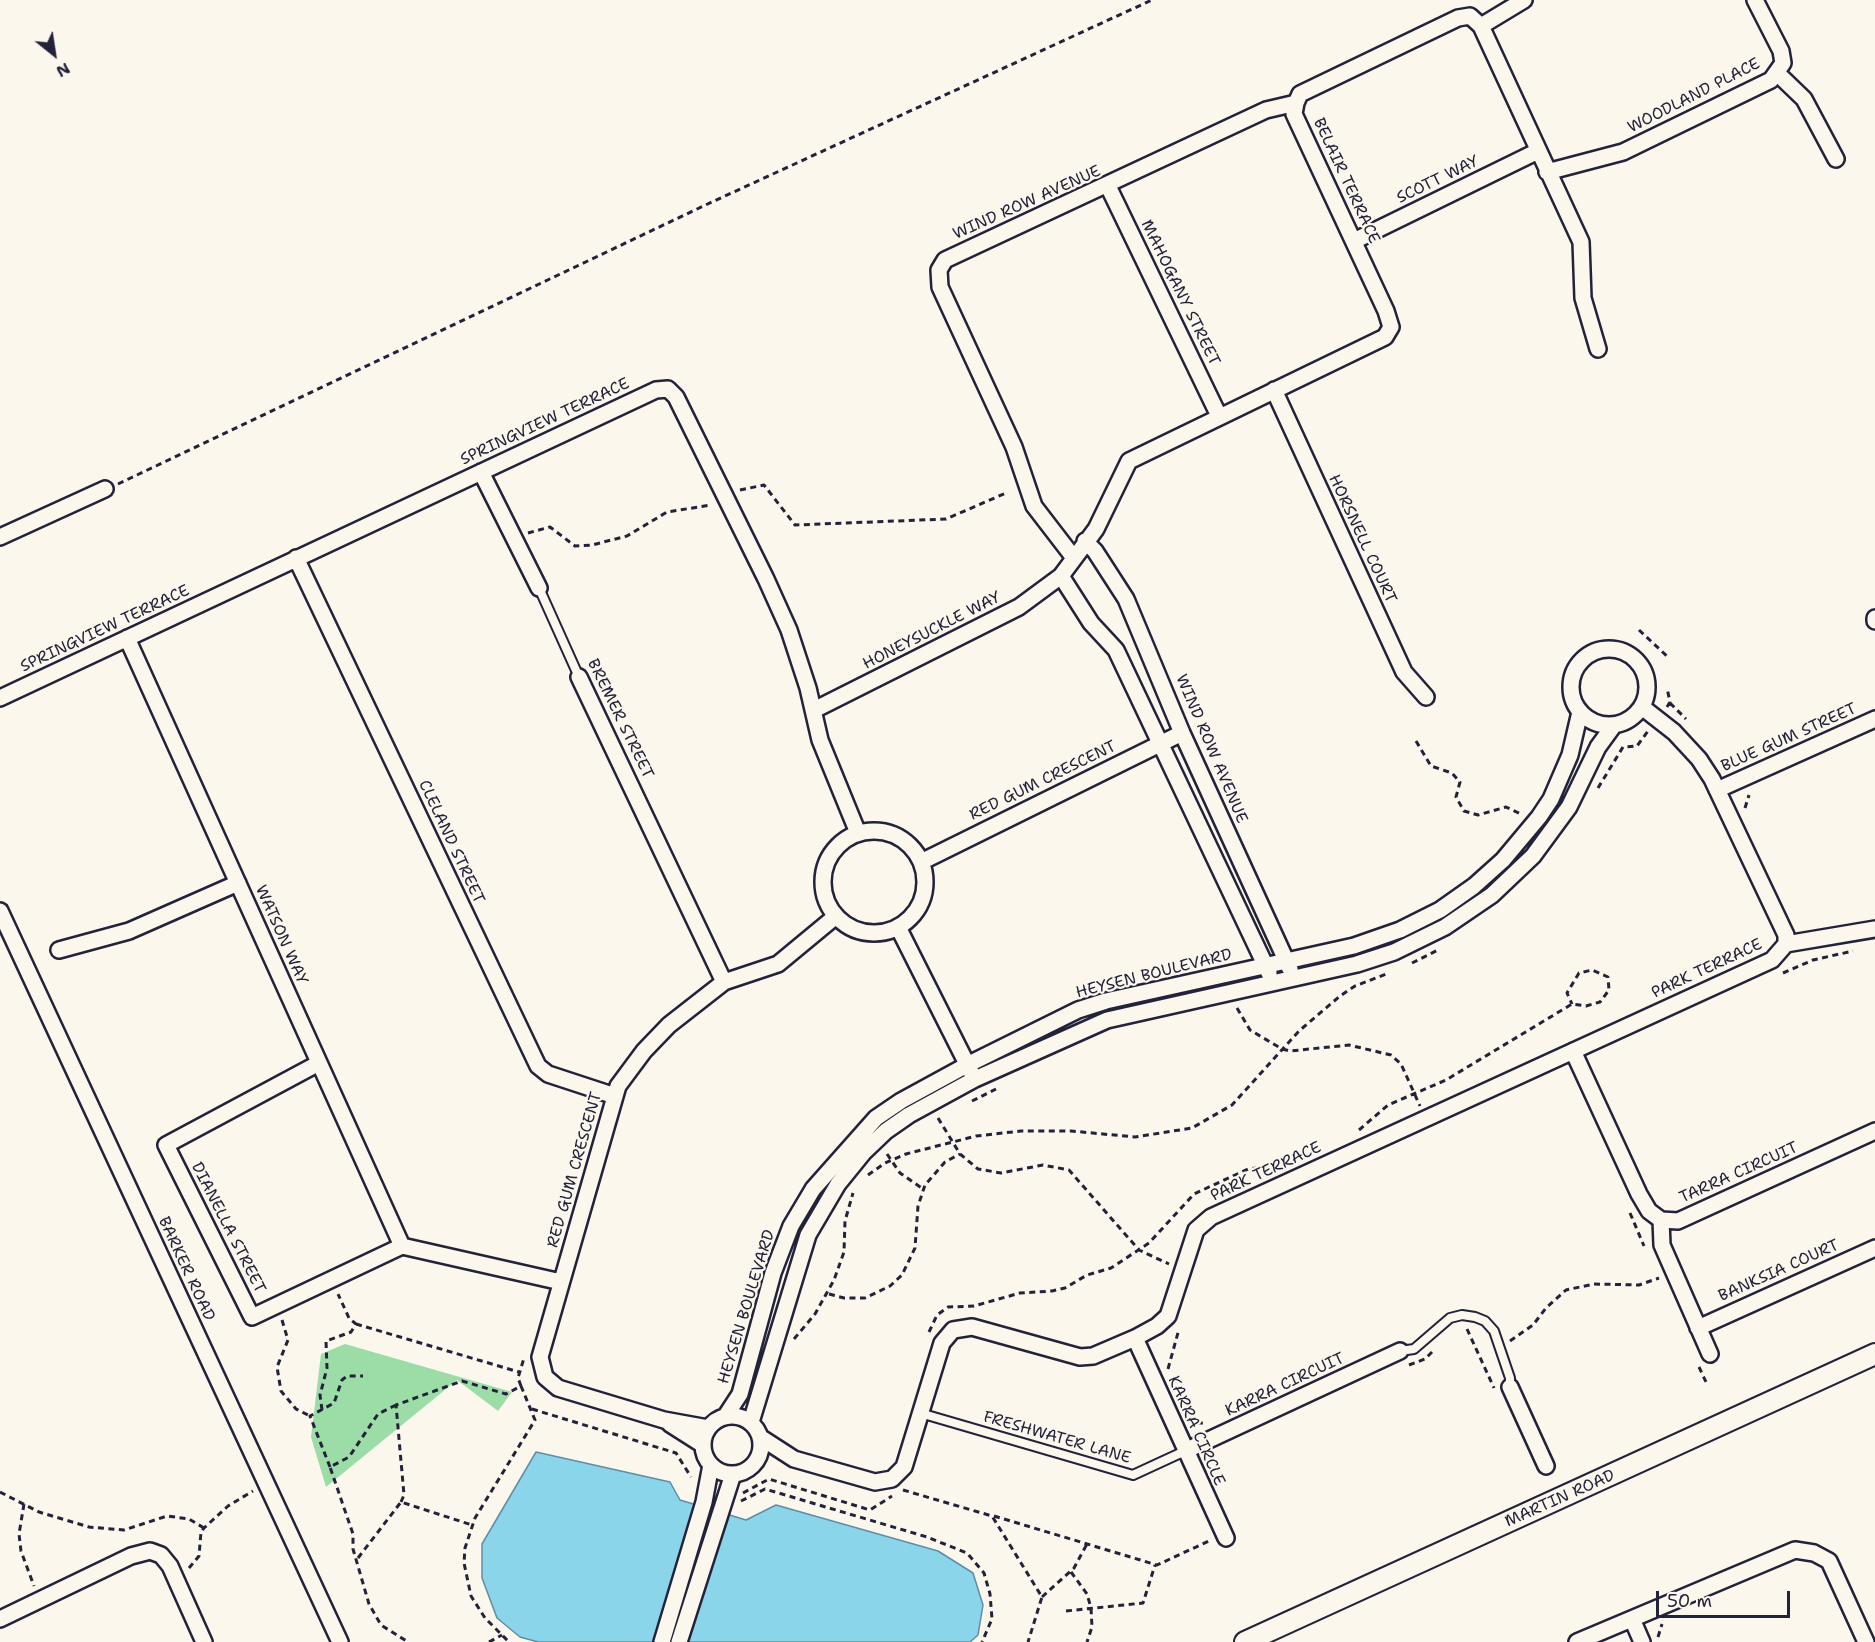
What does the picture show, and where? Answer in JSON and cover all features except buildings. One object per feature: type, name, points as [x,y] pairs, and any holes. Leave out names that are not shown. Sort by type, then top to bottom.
[{"type":"street","points":[[1524,0],[1481,26],[1581,242],[1583,297],[1598,350]]},
{"type":"street","name":"WOODLAND PLACE","points":[[1547,172],[1623,152],[1772,80],[1783,63],[1781,51],[1755,0]]},
{"type":"street","name":"BELAIR TERRACE","points":[[1061,576],[1096,529],[1129,461],[1384,337],[1391,327],[1354,241],[1294,114],[1296,103],[1300,94],[1458,18],[1470,16],[1481,26]]},
{"type":"street","points":[[1777,74],[1804,99],[1836,159]]},
{"type":"street","name":"WIND ROW AVENUE","points":[[1074,558],[1034,506],[1014,447],[940,287],[939,270],[945,260],[1108,186],[1266,110],[1296,103]]},
{"type":"street","name":"SCOTT WAY","points":[[1354,241],[1538,151]]},
{"type":"street","name":"MAHOGANY STREET","points":[[1108,186],[1219,416]]},
{"type":"street","name":"SPRINGVIEW TERRACE","points":[[0,698],[656,390],[668,389],[676,397],[766,579],[799,659],[820,740],[858,833]]},
{"type":"street","name":"HORSNELL COURT","points":[[1274,390],[1404,672],[1426,697]]},
{"type":"street","name":"BREMER STREET","points":[[481,472],[539,588]]},
{"type":"street","points":[[0,537],[105,489]]},
{"type":"street","name":"WIND ROW AVENUE","points":[[1085,541],[1095,551],[1126,599],[1182,734],[1294,978]]},
{"type":"street","name":"CLELAND STREET","points":[[296,558],[538,1066],[548,1074],[615,1096]]},
{"type":"street","points":[[1061,576],[1091,624],[1116,650],[1162,742],[1272,981]]},
{"type":"street","name":"HONEYSUCKLE WAY","points":[[813,710],[1019,607],[1061,576]]},
{"type":"street","name":"WATSON WAY","points":[[127,638],[402,1246]]},
{"type":"street","points":[[1613,649],[1631,656],[1644,670],[1647,689],[1642,707],[1625,722],[1614,725],[1590,720],[1580,712],[1571,688],[1579,664],[1594,652],[1613,649]]},
{"type":"street","name":"BREMER STREET","points":[[579,677],[724,982]]},
{"type":"street","name":"PARK TERRACE","points":[[1642,707],[1674,732],[1699,759],[1717,790],[1786,934],[1786,944]]},
{"type":"street","name":"HEYSEN BOULEVARD","points":[[725,1417],[740,1394],[773,1273],[787,1236],[813,1190],[876,1118],[901,1101],[967,1065],[1092,1005],[1383,937],[1440,910],[1480,881],[1522,840],[1551,799],[1570,755],[1580,712]]},
{"type":"street","name":"BLUE GUM STREET","points":[[1717,790],[1875,719]]},
{"type":"street","name":"HEYSEN BOULEVARD","points":[[751,1422],[808,1234],[838,1184],[864,1152],[886,1131],[975,1079],[1107,1020],[1272,981],[1357,964],[1394,952],[1444,927],[1492,895],[1517,873],[1552,834],[1581,786],[1598,747],[1614,725]]},
{"type":"street","name":"RED GUM CRESCENT","points":[[921,862],[1182,734]]},
{"type":"street","points":[[888,832],[902,839],[913,849],[921,862],[925,877],[924,892],[919,906],[910,918],[898,927],[882,933],[865,932],[849,927],[836,916],[827,902],[823,886],[825,869],[837,847],[858,833],[888,832]]},
{"type":"street","points":[[59,950],[129,931],[238,883]]},
{"type":"street","name":"BARKER ROAD","points":[[0,911],[340,1642]]},
{"type":"street","name":"RED GUM CRESCENT","points":[[708,1428],[664,1420],[558,1388],[545,1377],[540,1358],[618,1086],[644,1051],[669,1025],[724,982],[778,964],[836,916]]},
{"type":"street","points":[[898,927],[975,1079]]},
{"type":"street","name":"PARK TERRACE","points":[[792,1458],[874,1482],[892,1479],[904,1467],[942,1343],[953,1330],[972,1327],[1080,1357],[1093,1356],[1135,1338],[1164,1322],[1172,1308],[1196,1230],[1211,1217],[1772,960],[1786,944],[1875,929]]},
{"type":"street","points":[[1573,1051],[1640,1194],[1649,1211],[1661,1220],[1662,1245],[1710,1354]]},
{"type":"street","name":"DIANELLA STREET","points":[[319,1064],[166,1145],[252,1317],[402,1246]]},
{"type":"street","name":"TARRA CIRCUIT","points":[[1661,1220],[1678,1221],[1875,1131]]},
{"type":"street","points":[[402,1246],[561,1282]]},
{"type":"street","name":"BANKSIA COURT","points":[[1698,1328],[1875,1248]]},
{"type":"street","name":"KARRA CIRCLE","points":[[1135,1338],[1226,1538]]},
{"type":"street","name":"KARRA CIRCUIT","points":[[1185,1451],[1400,1351]]},
{"type":"street","name":"MARTIN ROAD","points":[[1245,1642],[1875,1354]]},
{"type":"street","points":[[1502,1389],[1546,1467]]},
{"type":"street","points":[[662,1642],[704,1502],[711,1466],[703,1445],[708,1428],[725,1417],[734,1416],[751,1422],[760,1437],[792,1458]]},
{"type":"street","name":"RED GUM CRESCENT","points":[[664,1420],[703,1445]]},
{"type":"street","points":[[711,1466],[718,1471],[733,1474],[750,1469],[760,1454],[760,1437]]},
{"type":"street","points":[[756,1462],[792,1458]]},
{"type":"street","points":[[679,1642],[732,1502],[733,1474]]},
{"type":"street","points":[[1576,1642],[1795,1550],[1814,1553],[1829,1561],[1866,1642]]},
{"type":"street","points":[[0,1619],[131,1556],[150,1551],[161,1555],[170,1566],[204,1642]]},
{"type":"street","points":[[1632,1619],[1642,1642]]},
{"type":"lane","name":"BREMER STREET","points":[[539,588],[579,677]]},
{"type":"lane","points":[[1400,1351],[1414,1349],[1444,1322],[1462,1315],[1485,1321],[1494,1331],[1499,1342],[1510,1378],[1502,1389]]},
{"type":"lane","name":"FRESHWATER LANE","points":[[920,1413],[1133,1475],[1185,1451]]},
{"type":"path","points":[[105,489],[714,201],[1152,0]]},
{"type":"path","points":[[740,490],[764,485],[795,525],[946,519],[1006,493]]},
{"type":"path","points":[[515,539],[541,528],[550,527],[575,546],[592,545],[627,536],[668,512],[711,505]]},
{"type":"path","points":[[1639,630],[1669,658]]},
{"type":"path","points":[[1667,688],[1670,702],[1689,722]]},
{"type":"path","points":[[1594,794],[1623,747],[1638,746],[1670,702]]},
{"type":"path","points":[[1416,741],[1431,766],[1452,773],[1460,782],[1456,797],[1464,811],[1478,815],[1506,807],[1521,814]]},
{"type":"path","points":[[1745,810],[1746,797],[1755,791],[1748,776]]},
{"type":"path","points":[[1406,966],[1444,946]]},
{"type":"path","points":[[1780,975],[1813,960],[1864,949]]},
{"type":"path","points":[[877,1163],[865,1177],[890,1161],[951,1141],[1021,1131],[1071,1131],[1135,1137],[1192,1128],[1232,1104],[1316,1015],[1354,986],[1396,970]]},
{"type":"path","points":[[1350,1136],[1388,1105],[1446,1080],[1572,1004],[1586,1006],[1600,1002],[1609,990],[1608,977],[1592,970],[1579,973],[1567,993],[1572,1004]]},
{"type":"path","points":[[1345,984],[1354,986]]},
{"type":"path","points":[[1233,990],[1237,1007],[1250,1030],[1282,1049],[1290,1051],[1349,1045],[1391,1055],[1401,1064],[1411,1087]]},
{"type":"path","points":[[1226,1009],[1248,1004]]},
{"type":"path","points":[[966,1104],[998,1088]]},
{"type":"path","points":[[945,1115],[937,1119],[960,1154],[978,1169],[990,1173],[1056,1166],[1069,1170],[1139,1250],[1183,1271]]},
{"type":"path","points":[[894,1146],[885,1154],[900,1173],[923,1189]]},
{"type":"path","points":[[828,1294],[844,1298],[865,1298],[890,1286],[902,1275],[915,1248],[918,1206],[923,1189],[935,1171],[960,1154]]},
{"type":"path","points":[[927,1338],[941,1310],[956,1305],[974,1306],[995,1302],[1020,1293],[1065,1288],[1087,1275],[1111,1268],[1139,1250],[1159,1233],[1194,1194],[1248,1169],[1291,1164]]},
{"type":"path","points":[[791,1341],[828,1294],[842,1257],[849,1205],[858,1184]]},
{"type":"path","points":[[1499,1342],[1517,1338],[1524,1333],[1566,1290],[1594,1284],[1639,1285],[1659,1278]]},
{"type":"path","points":[[346,1287],[336,1292],[349,1318],[356,1324],[519,1372]]},
{"type":"path","points":[[322,1410],[320,1395],[327,1360],[326,1341],[351,1332],[356,1324]]},
{"type":"path","points":[[1169,1373],[1170,1360],[1180,1326]]},
{"type":"path","points":[[1460,1329],[1468,1329],[1502,1389]]},
{"type":"path","points":[[288,1340],[277,1367],[281,1391],[296,1409],[310,1416],[353,1534],[353,1549],[369,1604],[381,1625],[408,1642]]},
{"type":"path","points":[[1403,1368],[1425,1359],[1437,1345]]},
{"type":"path","points":[[509,1642],[485,1618],[471,1596],[466,1577],[465,1548],[472,1525],[535,1420],[518,1378],[526,1350]]},
{"type":"path","points":[[310,1416],[334,1403],[342,1380],[347,1376],[363,1376]]},
{"type":"path","points":[[330,1467],[349,1457],[378,1414],[396,1405],[462,1381],[506,1394],[521,1386]]},
{"type":"path","points":[[357,1558],[404,1495],[396,1405]]},
{"type":"path","points":[[531,1409],[676,1453],[694,1481]]},
{"type":"path","points":[[732,1502],[740,1494],[769,1479],[870,1510],[903,1490],[1155,1565],[1209,1541]]},
{"type":"path","points":[[182,1572],[194,1565],[199,1556],[201,1532],[204,1528],[228,1506],[267,1484]]},
{"type":"path","points":[[732,1502],[742,1501],[765,1489],[951,1545],[967,1553],[984,1573],[990,1594],[992,1619],[982,1642]]},
{"type":"path","points":[[0,1492],[39,1512],[89,1527],[124,1530],[167,1516],[189,1519],[204,1528]]},
{"type":"path","points":[[401,1502],[472,1525]]},
{"type":"path","points":[[24,1504],[19,1534],[21,1551],[39,1599]]},
{"type":"path","points":[[992,1516],[1042,1597]]},
{"type":"path","points":[[1028,1642],[1042,1597],[1071,1572],[1087,1544]]},
{"type":"path","points":[[1066,1611],[1143,1603],[1155,1565]]},
{"type":"path","points":[[1071,1572],[1087,1594],[1091,1608],[1092,1627],[1088,1642]]},
{"type":"path","points":[[1657,1642],[1662,1624],[1673,1619]]},
{"type":"path","points":[[489,1642],[502,1635]]},
{"type":"green space","points":[[345,1344],[512,1392],[498,1411],[457,1380],[326,1487],[311,1437],[321,1354]]},
{"type":"water","points":[[536,1452],[670,1482],[680,1500],[746,1520],[776,1505],[938,1551],[973,1573],[983,1605],[978,1635],[970,1642],[538,1642],[520,1637],[497,1618],[482,1578],[482,1544]]}]
